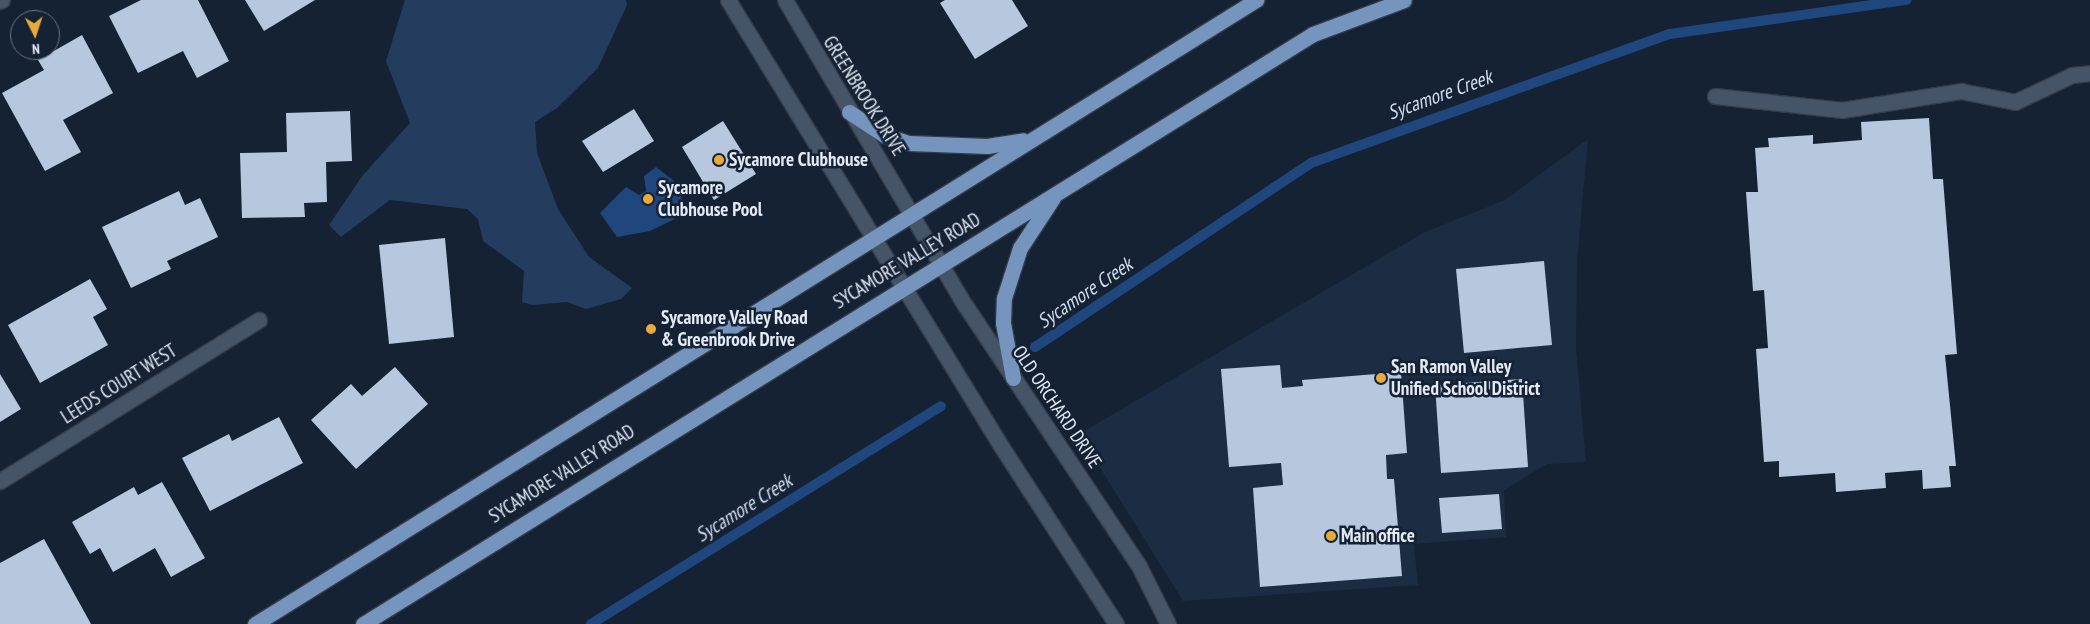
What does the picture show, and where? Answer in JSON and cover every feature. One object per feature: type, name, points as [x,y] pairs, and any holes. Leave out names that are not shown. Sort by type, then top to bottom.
[{"type":"main road","name":"SYCAMORE VALLEY ROAD","points":[[255,624],[873,235],[1256,0]]},
{"type":"main road","name":"SYCAMORE VALLEY ROAD","points":[[363,624],[904,286],[1055,195],[1313,34],[1404,0]]},
{"type":"main road","points":[[849,112],[884,135],[908,144],[987,146],[1032,138]]},
{"type":"main road","points":[[1013,378],[1003,323],[1004,298],[1020,248],[1055,195]]},
{"type":"street","points":[[728,0],[904,286],[1116,624]]},
{"type":"street","name":"GREENBROOK DRIVE","points":[[785,0],[849,112],[910,212]]},
{"type":"street","points":[[1715,96],[1842,110],[1961,91],[2016,102],[2072,75],[2090,73]]},
{"type":"street","name":"OLD ORCHARD DRIVE","points":[[910,212],[1013,378],[1139,566],[1168,624]]},
{"type":"street","name":"LEEDS COURT WEST","points":[[0,481],[259,320]]},
{"type":"shaded area","points":[[405,0],[626,0],[627,5],[598,68],[557,108],[535,122],[537,153],[558,209],[589,257],[632,288],[621,299],[586,309],[567,302],[532,305],[522,302],[524,271],[483,241],[478,219],[467,209],[390,200],[341,237],[329,225],[363,175],[410,123],[386,61]]},
{"type":"shaded area","name":"San Ramon Valley Unified School District","points":[[1588,139],[1577,262],[1576,348],[1586,462],[1547,464],[1504,490],[1506,537],[1414,544],[1418,585],[1183,601],[1079,434],[1425,232],[1505,200]]},
{"type":"shaded area","name":"Sycamore Clubhouse Pool","points":[[656,167],[678,184],[685,214],[650,231],[617,237],[600,213],[626,187],[639,195],[646,191],[644,176]]},
{"type":"building","points":[[141,0],[198,0],[229,61],[197,78],[183,51],[138,73],[109,16]]},
{"type":"building","points":[[245,0],[315,0],[264,31]]},
{"type":"building","points":[[945,0],[1012,0],[1028,26],[975,59],[940,3]]},
{"type":"building","points":[[82,35],[113,93],[63,120],[81,152],[45,171],[2,93],[44,70],[38,60],[60,60],[60,48]]},
{"type":"building","points":[[634,109],[654,141],[603,172],[582,141]]},
{"type":"building","points":[[350,111],[352,161],[326,162],[327,202],[304,203],[305,217],[242,218],[240,153],[287,152],[286,113]]},
{"type":"building","points":[[1929,118],[1933,179],[1943,179],[1957,354],[1945,355],[1956,466],[1949,466],[1951,487],[1923,489],[1922,470],[1885,473],[1886,488],[1836,492],[1835,473],[1779,477],[1779,461],[1764,462],[1756,349],[1768,348],[1764,290],[1753,291],[1746,192],[1758,192],[1755,148],[1769,147],[1768,138],[1813,135],[1813,144],[1862,140],[1861,122]]},
{"type":"building","name":"Sycamore Clubhouse","points":[[723,121],[756,174],[714,200],[682,147]]},
{"type":"building","points":[[179,191],[185,205],[200,198],[218,237],[167,261],[171,269],[131,288],[102,227]]},
{"type":"building","points":[[445,238],[454,337],[389,344],[379,245]]},
{"type":"building","points":[[1544,261],[1552,345],[1464,353],[1456,269]]},
{"type":"building","points":[[90,279],[107,309],[93,317],[108,345],[40,383],[8,325]]},
{"type":"building","points":[[1280,365],[1282,388],[1303,386],[1302,380],[1401,372],[1407,453],[1386,455],[1387,479],[1394,479],[1402,576],[1260,587],[1253,488],[1283,485],[1281,463],[1229,467],[1221,369]]},
{"type":"building","points":[[395,367],[428,404],[356,469],[311,420],[351,384],[362,396]]},
{"type":"building","points":[[0,374],[21,409],[0,422]]},
{"type":"building","points":[[1522,379],[1528,467],[1441,473],[1435,385]]},
{"type":"building","points":[[279,417],[303,463],[210,511],[182,458],[229,434],[232,441]]},
{"type":"building","points":[[162,482],[205,558],[171,577],[155,548],[113,572],[100,548],[90,554],[72,522],[134,487],[138,495]]},
{"type":"building","points":[[1499,494],[1502,529],[1442,533],[1439,498]]},
{"type":"building","points":[[44,539],[91,624],[0,624],[0,563]]},
{"type":"waterway","name":"Sycamore Creek","points":[[1035,347],[1311,163],[1670,34],[1907,0]]},
{"type":"waterway","name":"Sycamore Creek","points":[[591,624],[941,406]]},
{"type":"place","name":"Sycamore Clubhouse","points":[[719,160]]},
{"type":"place","name":"Sycamore Clubhouse Pool","points":[[648,199]]},
{"type":"place","name":"Sycamore Valley Road & Greenbrook Drive","points":[[651,329]]},
{"type":"place","name":"San Ramon Valley Unified School District","points":[[1381,378]]},
{"type":"place","name":"Main office","points":[[1331,536]]}]
